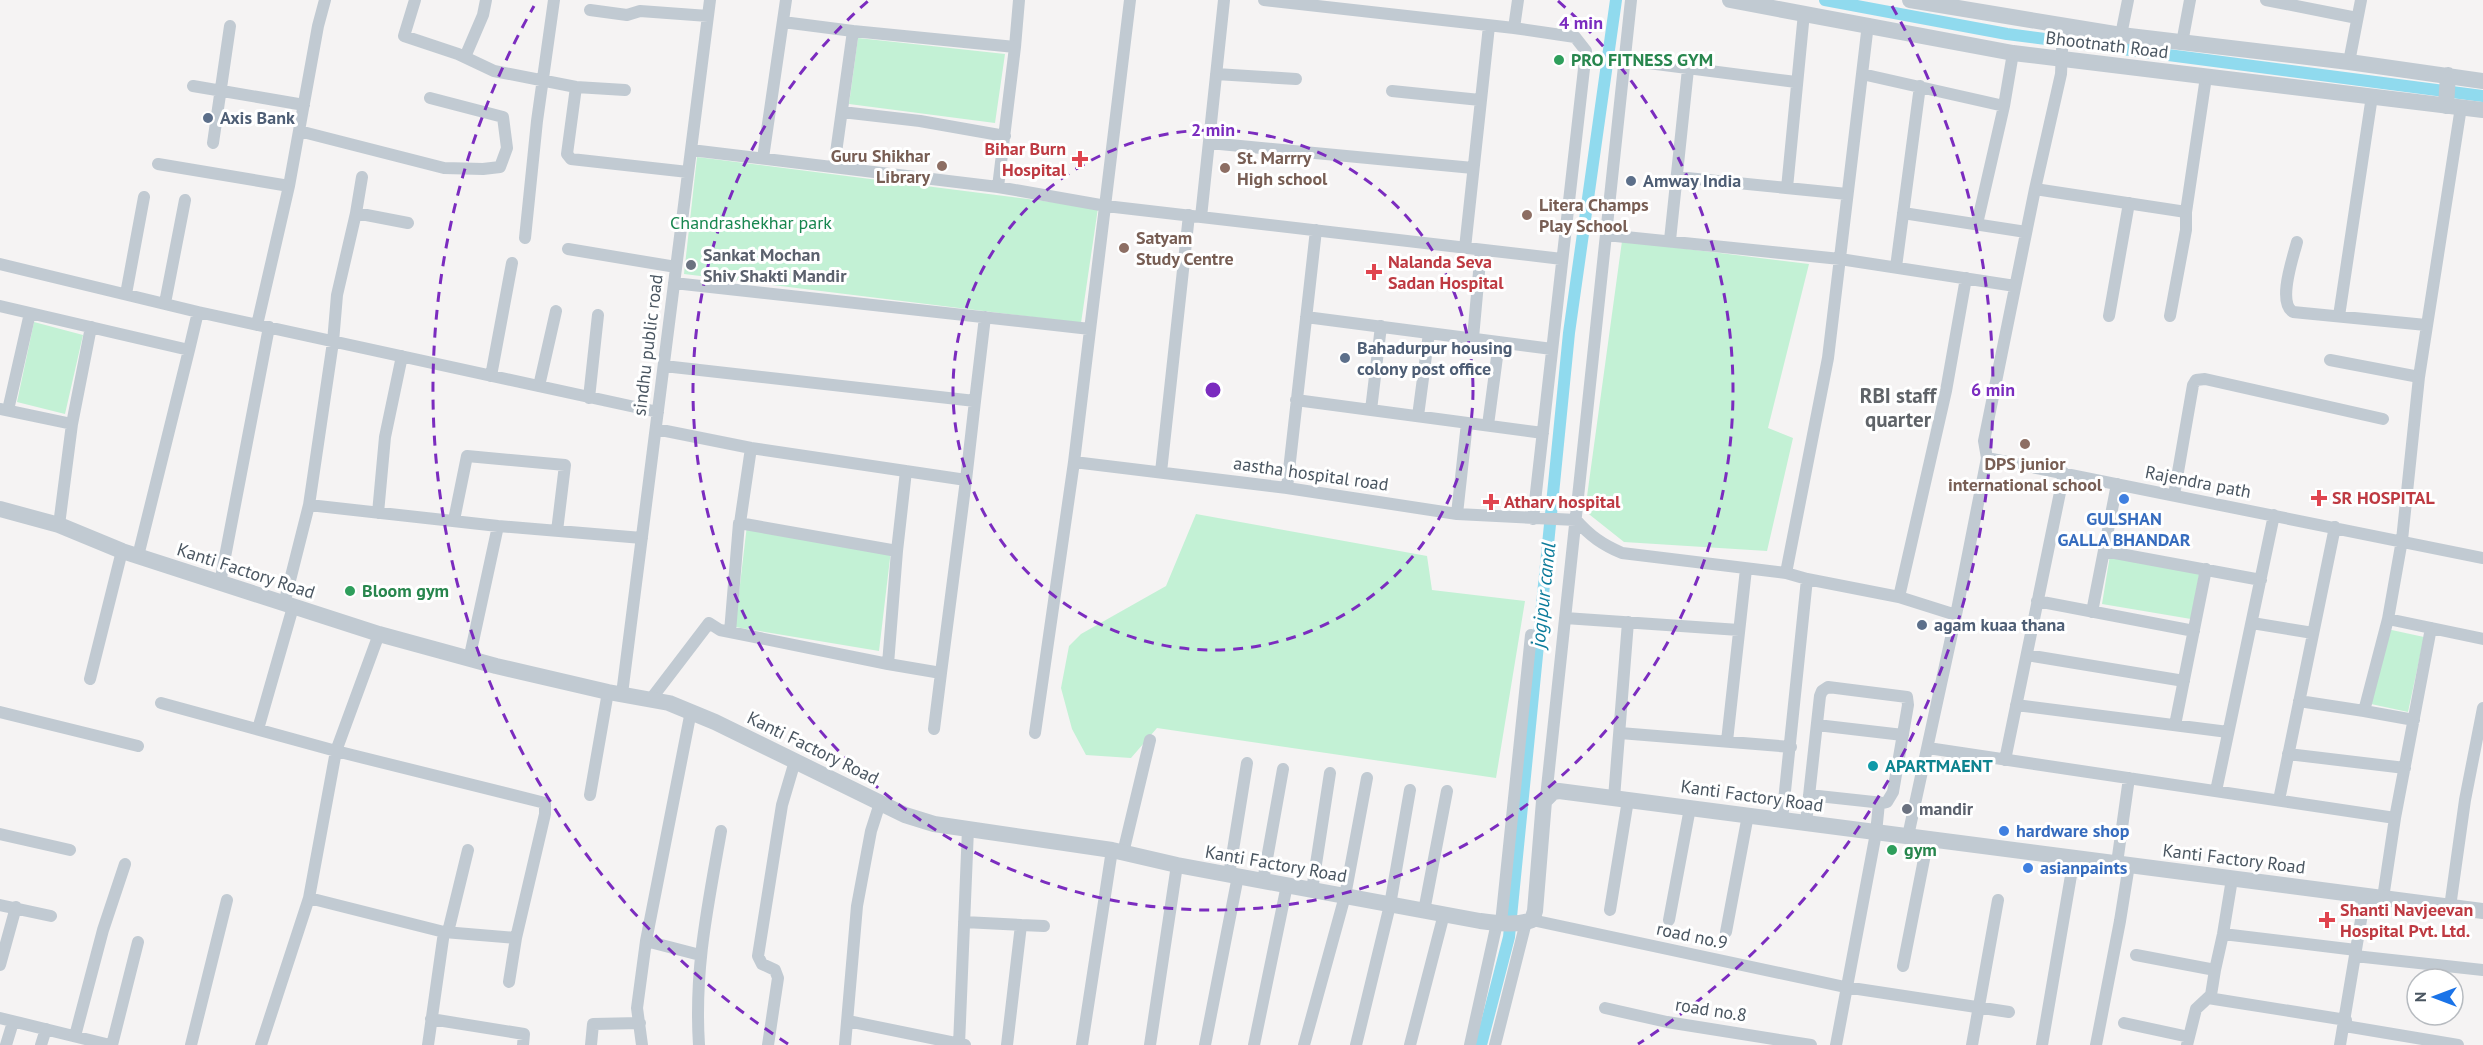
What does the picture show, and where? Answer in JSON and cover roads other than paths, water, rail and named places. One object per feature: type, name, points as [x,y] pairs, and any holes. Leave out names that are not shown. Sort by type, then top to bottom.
[{"type":"street","points":[[220,583],[263,326],[325,0]]},
{"type":"street","points":[[415,0],[404,36],[465,57],[494,71],[576,87],[625,90]]},
{"type":"street","points":[[465,57],[483,15],[486,0]]},
{"type":"street","points":[[525,238],[554,0]]},
{"type":"street","name":"sindhu public road","points":[[590,795],[615,693],[642,538],[710,0]]},
{"type":"street","points":[[763,158],[786,0]]},
{"type":"street","points":[[998,187],[1019,0]]},
{"type":"street","points":[[1035,733],[1074,462],[1130,0]]},
{"type":"street","points":[[1161,472],[1195,216],[1209,143],[1224,0]]},
{"type":"street","points":[[1264,0],[1575,37],[1586,51],[1543,433],[1538,520]]},
{"type":"street","points":[[1514,28],[1518,0]]},
{"type":"street","points":[[1470,1045],[1514,922],[1534,911],[1543,808],[1565,618],[1570,520],[1606,235],[1631,0]]},
{"type":"street","name":"Bhootnath Road","points":[[1730,0],[1868,24],[2013,53],[2061,56],[2206,77],[2483,110]]},
{"type":"street","name":"Bhootnath Road","points":[[1910,0],[2062,32],[2121,35],[2349,62],[2448,78],[2483,81]]},
{"type":"street","points":[[2121,35],[2128,0]]},
{"type":"street","points":[[2182,43],[2190,0]]},
{"type":"street","points":[[2266,0],[2357,18]]},
{"type":"street","points":[[2349,62],[2361,0]]},
{"type":"street","points":[[590,10],[627,15],[640,11],[708,16]]},
{"type":"street","points":[[1787,188],[1804,13]]},
{"type":"street","points":[[783,22],[1015,47]]},
{"type":"street","points":[[1786,573],[1828,358],[1868,24]]},
{"type":"street","points":[[1465,248],[1489,26]]},
{"type":"street","points":[[213,142],[230,27]]},
{"type":"street","points":[[834,167],[854,31]]},
{"type":"street","points":[[1908,836],[1956,615],[1987,458],[1984,441],[2035,189],[2061,74],[2062,32]]},
{"type":"street","points":[[1977,224],[2004,106],[2013,53]]},
{"type":"street","points":[[1624,60],[1796,82]]},
{"type":"street","points":[[1670,240],[1688,69]]},
{"type":"street","points":[[1216,74],[1296,79]]},
{"type":"street","points":[[1862,74],[2004,106]]},
{"type":"street","points":[[2170,316],[2186,230],[2186,212],[2206,77]]},
{"type":"street","points":[[2364,711],[2388,619],[2402,540],[2451,105],[2448,78]]},
{"type":"street","points":[[193,86],[304,105]]},
{"type":"street","points":[[1896,267],[1920,86]]},
{"type":"street","points":[[576,87],[567,154],[569,157],[688,172]]},
{"type":"street","points":[[1392,91],[1480,100]]},
{"type":"street","points":[[2339,316],[2372,96]]},
{"type":"street","points":[[299,131],[444,168],[483,169],[500,166],[507,148],[503,117],[430,98]]},
{"type":"street","points":[[842,112],[1005,136]]},
{"type":"street","points":[[1209,143],[1473,168]]},
{"type":"street","points":[[691,150],[998,187],[1106,206],[1562,259]]},
{"type":"street","points":[[158,164],[290,186]]},
{"type":"street","points":[[258,729],[289,605],[309,505],[333,342],[337,295],[362,177]]},
{"type":"street","points":[[1677,177],[1847,194]]},
{"type":"street","points":[[2035,189],[2186,212]]},
{"type":"street","points":[[126,294],[144,197]]},
{"type":"street","points":[[165,303],[185,200]]},
{"type":"street","points":[[2109,316],[2129,203]]},
{"type":"street","points":[[356,213],[408,224]]},
{"type":"street","points":[[1903,213],[2026,232]]},
{"type":"street","points":[[1287,488],[1316,230]]},
{"type":"street","points":[[1606,235],[1840,259],[2015,286]]},
{"type":"street","points":[[2296,242],[2287,279],[2285,302],[2288,309],[2293,312],[2427,325]]},
{"type":"street","points":[[568,249],[676,267]]},
{"type":"street","points":[[1473,338],[1481,250]]},
{"type":"street","points":[[0,264],[198,312],[658,412]]},
{"type":"street","points":[[491,376],[512,264]]},
{"type":"street","points":[[1899,597],[1946,391],[1966,278]]},
{"type":"street","points":[[674,283],[1090,329]]},
{"type":"street","points":[[0,306],[189,350]]},
{"type":"street","points":[[539,386],[556,311]]},
{"type":"street","points":[[90,679],[130,554],[198,312]]},
{"type":"street","points":[[30,313],[4,409],[72,424]]},
{"type":"street","points":[[589,398],[598,315]]},
{"type":"street","points":[[1306,316],[1552,349]]},
{"type":"street","points":[[934,729],[985,317]]},
{"type":"street","points":[[1371,410],[1381,326]]},
{"type":"street","points":[[59,525],[72,424],[92,327]]},
{"type":"street","points":[[1418,416],[1429,333]]},
{"type":"street","points":[[1488,425],[1499,342]]},
{"type":"street","points":[[378,513],[385,437],[402,356]]},
{"type":"street","points":[[2330,360],[2419,377]]},
{"type":"street","points":[[664,366],[975,401]]},
{"type":"street","points":[[2174,495],[2193,386],[2196,380],[2205,379],[2383,419]]},
{"type":"street","points":[[1296,400],[1543,433]]},
{"type":"street","points":[[1457,514],[1467,423]]},
{"type":"street","points":[[656,429],[751,448],[966,480]]},
{"type":"street","points":[[730,632],[740,523],[751,448]]},
{"type":"street","points":[[454,520],[467,456],[565,465],[557,531]]},
{"type":"street","name":"Rajendra path","points":[[1987,458],[2483,558]]},
{"type":"street","name":"aastha hospital road","points":[[1074,462],[1287,488],[1457,514],[1570,520]]},
{"type":"street","points":[[888,664],[906,471]]},
{"type":"street","points":[[2005,760],[2064,473]]},
{"type":"street","points":[[2092,612],[2117,484]]},
{"type":"street","points":[[309,505],[498,526],[642,538]]},
{"type":"street","name":"Kanti Factory Road","points":[[0,509],[59,525],[130,554],[379,634],[469,660],[651,699],[690,711],[905,815],[934,824],[1118,851],[1233,876],[1424,911],[1514,922]]},
{"type":"street","points":[[2216,791],[2274,515]]},
{"type":"street","points":[[1570,520],[1604,545],[1622,553],[1786,573],[1899,597],[1956,615]]},
{"type":"street","points":[[740,523],[897,551]]},
{"type":"street","points":[[469,660],[498,526]]},
{"type":"street","points":[[2279,800],[2335,527]]},
{"type":"street","points":[[2104,551],[2261,579]]},
{"type":"street","points":[[1727,741],[1746,568]]},
{"type":"street","points":[[2175,725],[2206,569]]},
{"type":"street","points":[[1782,820],[1807,579]]},
{"type":"street","points":[[2037,601],[2194,631]]},
{"type":"street","points":[[1565,618],[1739,630]]},
{"type":"street","points":[[2388,619],[2483,639]]},
{"type":"street","points":[[1610,910],[1621,799],[1620,733],[1628,622]]},
{"type":"street","points":[[651,699],[709,623],[720,630],[941,673]]},
{"type":"street","points":[[2252,623],[2313,633]]},
{"type":"street","points":[[2383,898],[2395,818],[2431,628]]},
{"type":"street","points":[[261,1045],[309,898],[336,751],[379,634]]},
{"type":"street","points":[[1495,1045],[1514,922],[1509,858],[1531,634]]},
{"type":"street","points":[[2026,655],[2184,681]]},
{"type":"street","points":[[1806,823],[1809,795],[1817,725],[1820,696],[1824,689],[1903,695],[1908,700],[1903,735],[1893,792],[1887,802],[1809,795]]},
{"type":"street","points":[[2299,701],[2414,720]]},
{"type":"street","points":[[161,703],[336,751],[545,803],[545,814],[516,938],[509,982]]},
{"type":"street","points":[[2016,705],[2229,732]]},
{"type":"street","points":[[642,1045],[637,1008],[645,941],[690,711]]},
{"type":"street","points":[[0,712],[138,746]]},
{"type":"street","points":[[2450,907],[2465,800],[2483,713]]},
{"type":"street","points":[[1817,725],[1903,735]]},
{"type":"street","points":[[1620,733],[1791,747]]},
{"type":"street","points":[[1082,1045],[1118,851],[1150,740]]},
{"type":"street","points":[[1928,748],[2395,818]]},
{"type":"street","points":[[2288,754],[2404,768]]},
{"type":"street","points":[[768,1045],[778,978],[775,970],[762,964],[758,956],[782,805],[795,761]]},
{"type":"street","points":[[1205,1045],[1233,876],[1246,763]]},
{"type":"street","points":[[1263,881],[1283,769]]},
{"type":"street","points":[[1312,890],[1330,773]]},
{"type":"street","points":[[1304,1045],[1345,896],[1367,778]]},
{"type":"street","points":[[2096,1045],[2121,921],[2129,778]]},
{"type":"street","points":[[1356,1045],[1390,904],[1410,790]]},
{"type":"street","name":"Kanti Factory Road","points":[[1546,797],[1559,790],[2483,911]]},
{"type":"street","points":[[1424,911],[1448,791]]},
{"type":"street","points":[[845,1045],[849,975],[857,906],[871,831],[880,803]]},
{"type":"street","points":[[1836,1045],[1845,987],[1876,832],[1879,803]]},
{"type":"street","points":[[1669,920],[1690,808]]},
{"type":"street","points":[[1726,932],[1748,815]]},
{"type":"street","points":[[958,1045],[968,829]]},
{"type":"street","points":[[699,1045],[697,1001],[699,955],[721,831]]},
{"type":"street","points":[[0,834],[70,850]]},
{"type":"street","points":[[1903,966],[1928,839]]},
{"type":"street","points":[[428,1045],[446,932],[468,850]]},
{"type":"street","points":[[2042,1045],[2074,858]]},
{"type":"street","points":[[75,1036],[103,930],[125,864]]},
{"type":"street","points":[[1150,1045],[1177,865]]},
{"type":"street","points":[[2124,1023],[2188,1041],[2196,1009],[2211,995],[2232,879]]},
{"type":"street","points":[[1254,1045],[1287,885]]},
{"type":"street","points":[[2340,1045],[2365,896]]},
{"type":"street","points":[[309,898],[446,932],[516,938]]},
{"type":"street","points":[[190,1045],[227,900]]},
{"type":"street","points":[[1972,1045],[1998,900]]},
{"type":"street","points":[[0,905],[51,916]]},
{"type":"street","points":[[0,965],[16,908]]},
{"type":"street","points":[[1410,1045],[1444,914]]},
{"type":"street","points":[[964,922],[1044,926]]},
{"type":"street","name":"road no.9","points":[[1514,922],[1845,987],[2009,1012]]},
{"type":"street","points":[[1007,1045],[1021,925]]},
{"type":"street","points":[[2223,934],[2483,970]]},
{"type":"street","points":[[645,941],[699,955]]},
{"type":"street","points":[[0,1018],[111,1045],[138,942]]},
{"type":"street","points":[[2136,955],[2215,970]]},
{"type":"street","points":[[2208,998],[2458,1045]]},
{"type":"street","name":"road no.8","points":[[1605,1008],[1667,1022],[1811,1045]]},
{"type":"street","points":[[431,1019],[524,1034],[523,1045]]},
{"type":"street","points":[[848,1021],[967,1045]]},
{"type":"street","points":[[6,1045],[13,1022]]},
{"type":"street","points":[[591,1045],[593,1024],[640,1023]]},
{"type":"street","points":[[41,1045],[46,1029]]},
{"type":"waterway","name":"jogipur canal","points":[[1481,1045],[1509,937],[1569,333],[1616,0]]},
{"type":"waterway","points":[[1825,0],[2007,34],[2483,96]]},
{"type":"place","name":"PRO FITNESS GYM","points":[[1559,60]]},
{"type":"place","name":"Axis Bank","points":[[208,118]]},
{"type":"place","name":"Bihar Burn Hospital","points":[[1080,159]]},
{"type":"place","name":"Guru Shikhar Library","points":[[942,166]]},
{"type":"place","name":"St. Marrry High school","points":[[1225,168]]},
{"type":"place","name":"Amway India","points":[[1631,181]]},
{"type":"place","name":"Litera Champs Play School","points":[[1527,215]]},
{"type":"place","name":"Satyam Study Centre","points":[[1124,248]]},
{"type":"place","name":"Sankat Mochan Shiv Shakti Mandir","points":[[691,265]]},
{"type":"place","name":"Nalanda Seva Sadan Hospital","points":[[1374,272]]},
{"type":"place","name":"Bahadurpur housing colony post office","points":[[1345,358]]},
{"type":"place","name":"DPS junior international school","points":[[2025,444]]},
{"type":"place","name":"SR HOSPITAL","points":[[2319,498]]},
{"type":"place","name":"GULSHAN GALLA BHANDAR","points":[[2124,499]]},
{"type":"place","name":"Atharv hospital","points":[[1491,502]]},
{"type":"place","name":"Bloom gym","points":[[350,591]]},
{"type":"place","name":"agam kuaa thana","points":[[1922,625]]},
{"type":"place","name":"APARTMAENT","points":[[1873,766]]},
{"type":"place","name":"mandir","points":[[1907,809]]},
{"type":"place","name":"hardware shop","points":[[2004,831]]},
{"type":"place","name":"gym","points":[[1892,850]]},
{"type":"place","name":"asianpaints","points":[[2028,868]]},
{"type":"place","name":"Shanti Navjeevan Hospital Pvt. Ltd.","points":[[2327,920]]},
{"type":"district","name":"RBI staff quarter","points":[[1898,408]]},
{"type":"park label","name":"Chandrashekhar park","points":[[751,223]]}]
